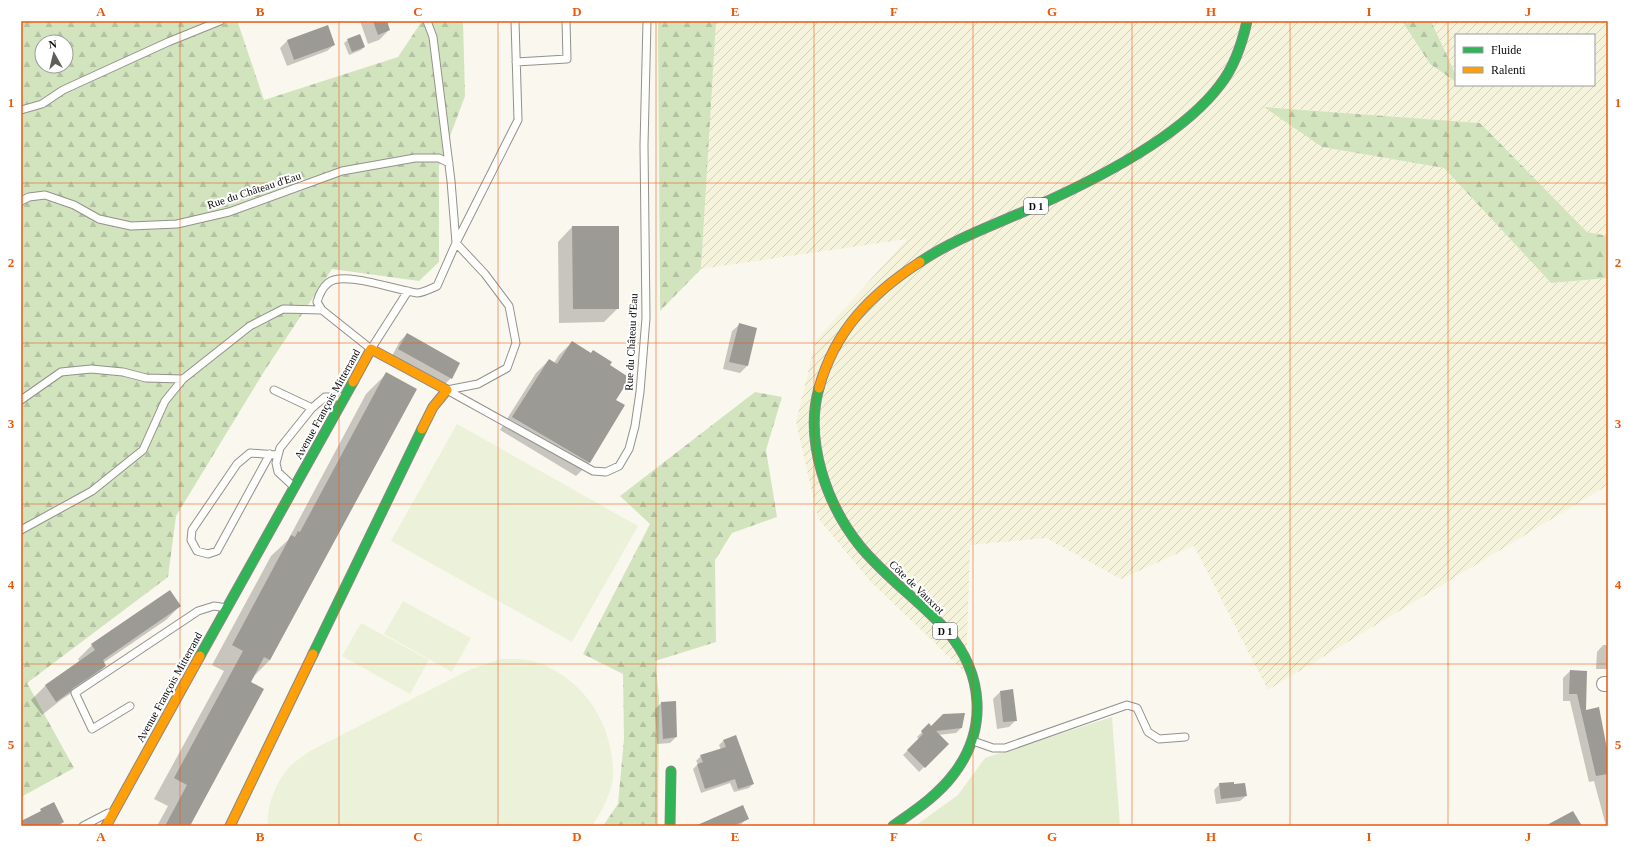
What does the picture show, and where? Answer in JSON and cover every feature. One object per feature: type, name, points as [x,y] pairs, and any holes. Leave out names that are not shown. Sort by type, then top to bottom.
[{"type":"street","name":"Côte de Vauxrot","points":[[894,826],[934,794],[953,776],[973,741],[977,716],[976,688],[972,672],[953,638],[874,562],[845,524],[832,500],[819,463],[814,410],[819,386],[834,347],[855,315],[876,294],[916,263],[953,243],[1069,191],[1156,142],[1197,111],[1222,84],[1230,70],[1239,53],[1248,21]]},
{"type":"street","name":"Avenue François Mitterrand","points":[[106,826],[371,348],[447,390]]},
{"type":"street","points":[[230,826],[433,407],[447,390]]},
{"type":"street","points":[[670,826],[671,771]]},
{"type":"lane","points":[[21,110],[42,104],[63,90],[168,42],[220,21]]},
{"type":"lane","points":[[427,21],[433,37],[449,163],[456,243],[485,274],[508,306],[516,343],[507,368],[478,384],[447,390]]},
{"type":"lane","points":[[408,291],[371,348],[322,310],[317,302],[320,293],[328,282],[342,279],[382,284],[419,293],[437,286],[456,243],[518,120],[515,21]]},
{"type":"lane","points":[[516,62],[567,59],[566,21]]},
{"type":"lane","name":"Rue du Château d'Eau","points":[[447,390],[593,472],[606,472],[619,466],[629,449],[635,426],[640,392],[646,318],[644,145],[646,21]]},
{"type":"lane","name":"Rue du Château d'Eau","points":[[21,201],[30,197],[45,195],[74,205],[99,219],[131,226],[177,224],[229,212],[342,171],[415,158],[439,158],[449,163]]},
{"type":"lane","points":[[21,530],[92,491],[143,450],[165,401],[183,379],[250,326],[283,309],[322,310]]},
{"type":"lane","points":[[21,400],[60,372],[91,369],[123,372],[146,378],[183,379]]},
{"type":"lane","points":[[274,390],[312,408]]},
{"type":"lane","points":[[294,487],[278,472],[276,463],[280,448],[312,408],[325,397],[344,397]]},
{"type":"lane","points":[[270,454],[217,551],[208,554],[197,551],[191,540],[192,530],[237,464],[250,453],[270,454],[278,455]]},
{"type":"lane","points":[[130,706],[92,729],[75,693],[198,610],[214,606],[227,608]]},
{"type":"lane","points":[[973,741],[993,748],[1006,748],[1127,705],[1137,708],[1148,732],[1159,739],[1185,738]]},
{"type":"lane","points":[[83,826],[114,810]]},
{"type":"shaded area","points":[[715,21],[1402,21],[1430,64],[1455,81],[1455,86],[1595,86],[1595,34],[1455,34],[1455,73],[1431,21],[1602,21],[1608,26],[1608,236],[1587,232],[1480,123],[1265,107],[1322,147],[1444,168],[1551,283],[1608,278],[1608,485],[1268,690],[1194,546],[1121,579],[1046,538],[970,545],[966,673],[870,581],[818,518],[796,422],[816,340],[907,239],[701,269]]},
{"type":"green space","points":[[21,21],[241,21],[238,23],[264,100],[398,57],[422,21],[463,21],[465,96],[439,166],[439,262],[419,281],[332,269],[265,370],[176,516],[168,577],[27,683],[74,768],[21,797]]},
{"type":"green space","points":[[658,21],[716,21],[701,269],[660,311]]},
{"type":"green space","points":[[1402,21],[1431,21],[1455,73],[1455,81],[1430,64]]},
{"type":"green space","points":[[1264,107],[1480,123],[1587,232],[1608,236],[1608,278],[1551,283],[1444,168],[1322,147]]},
{"type":"green space","points":[[755,392],[782,397],[766,450],[777,517],[732,533],[715,560],[716,642],[655,661],[659,697],[658,826],[603,826],[618,804],[624,739],[623,674],[583,654],[650,524],[620,496]]},
{"type":"green space","points":[[457,424],[638,526],[572,642],[391,541]]},
{"type":"green space","points":[[403,601],[471,638],[452,672],[384,634]]},
{"type":"green space","points":[[361,623],[429,660],[410,694],[342,656]]},
{"type":"green space","points":[[500,659],[527,660],[553,669],[568,679],[581,691],[601,720],[608,737],[612,755],[613,780],[606,801],[592,826],[268,826],[268,812],[278,783],[291,765],[300,758],[310,751],[471,669]]},
{"type":"green space","points":[[1112,717],[1120,826],[915,826],[958,795],[985,758]]},
{"type":"building","points":[[373,21],[387,21],[390,30],[378,35]]},
{"type":"building","points":[[328,25],[335,45],[294,60],[287,40]]},
{"type":"building","points":[[360,34],[365,47],[352,52],[347,39]]},
{"type":"building","points":[[572,226],[619,226],[619,309],[573,309]]},
{"type":"building","points":[[739,323],[757,328],[748,366],[729,362]]},
{"type":"building","points":[[407,333],[460,363],[452,379],[398,349]]},
{"type":"building","points":[[572,341],[591,353],[593,350],[612,362],[610,365],[630,378],[616,400],[625,405],[590,463],[512,417],[549,359],[557,364]]},
{"type":"building","points":[[386,372],[417,389],[270,660],[264,657],[251,682],[264,689],[190,826],[165,826],[187,785],[174,778],[243,651],[232,645],[291,535],[295,537],[298,531],[300,532]]},
{"type":"building","points":[[170,590],[181,606],[103,660],[106,666],[72,689],[56,702],[45,685],[95,650],[91,644]]},
{"type":"building","points":[[1570,670],[1587,671],[1586,710],[1599,707],[1608,754],[1608,774],[1596,776],[1577,694],[1569,694]]},
{"type":"building","points":[[1013,689],[1017,721],[1003,722],[1000,691]]},
{"type":"building","points":[[676,701],[677,737],[663,739],[661,702]]},
{"type":"building","points":[[965,713],[962,728],[936,731],[949,744],[925,768],[907,750],[923,734],[921,731],[929,723],[931,726],[943,714]]},
{"type":"building","points":[[736,735],[754,784],[738,789],[735,779],[705,789],[697,764],[703,762],[700,755],[726,747],[723,740]]},
{"type":"building","points":[[1234,782],[1234,784],[1245,783],[1247,796],[1221,799],[1219,783]]},
{"type":"building","points":[[54,802],[64,822],[57,826],[21,826],[21,821],[41,811],[40,809]]},
{"type":"building","points":[[743,805],[749,819],[733,826],[695,826]]},
{"type":"building","points":[[1573,811],[1582,826],[1545,826]]},
{"type":"traffic: fast","points":[[920,262],[960,239],[1081,185],[1134,156],[1159,140],[1203,104],[1220,85],[1230,70],[1237,54],[1247,21]]},
{"type":"traffic: fast","points":[[200,656],[353,382]]},
{"type":"traffic: fast","points":[[819,388],[815,408],[814,429],[817,450],[822,472],[838,511],[848,530],[870,558],[947,631],[959,648],[968,665],[974,684],[977,702],[976,721],[972,740],[964,758],[953,775],[940,790],[893,826]]},
{"type":"traffic: fast","points":[[313,654],[422,429]]},
{"type":"traffic: fast","points":[[670,826],[671,771]]},
{"type":"traffic: slow","points":[[819,388],[826,367],[835,348],[857,315],[886,287],[920,262]]},
{"type":"traffic: slow","points":[[353,382],[371,349],[447,390],[433,407],[422,429]]},
{"type":"traffic: slow","points":[[230,826],[313,654]]},
{"type":"traffic: slow","points":[[106,826],[200,656]]}]
